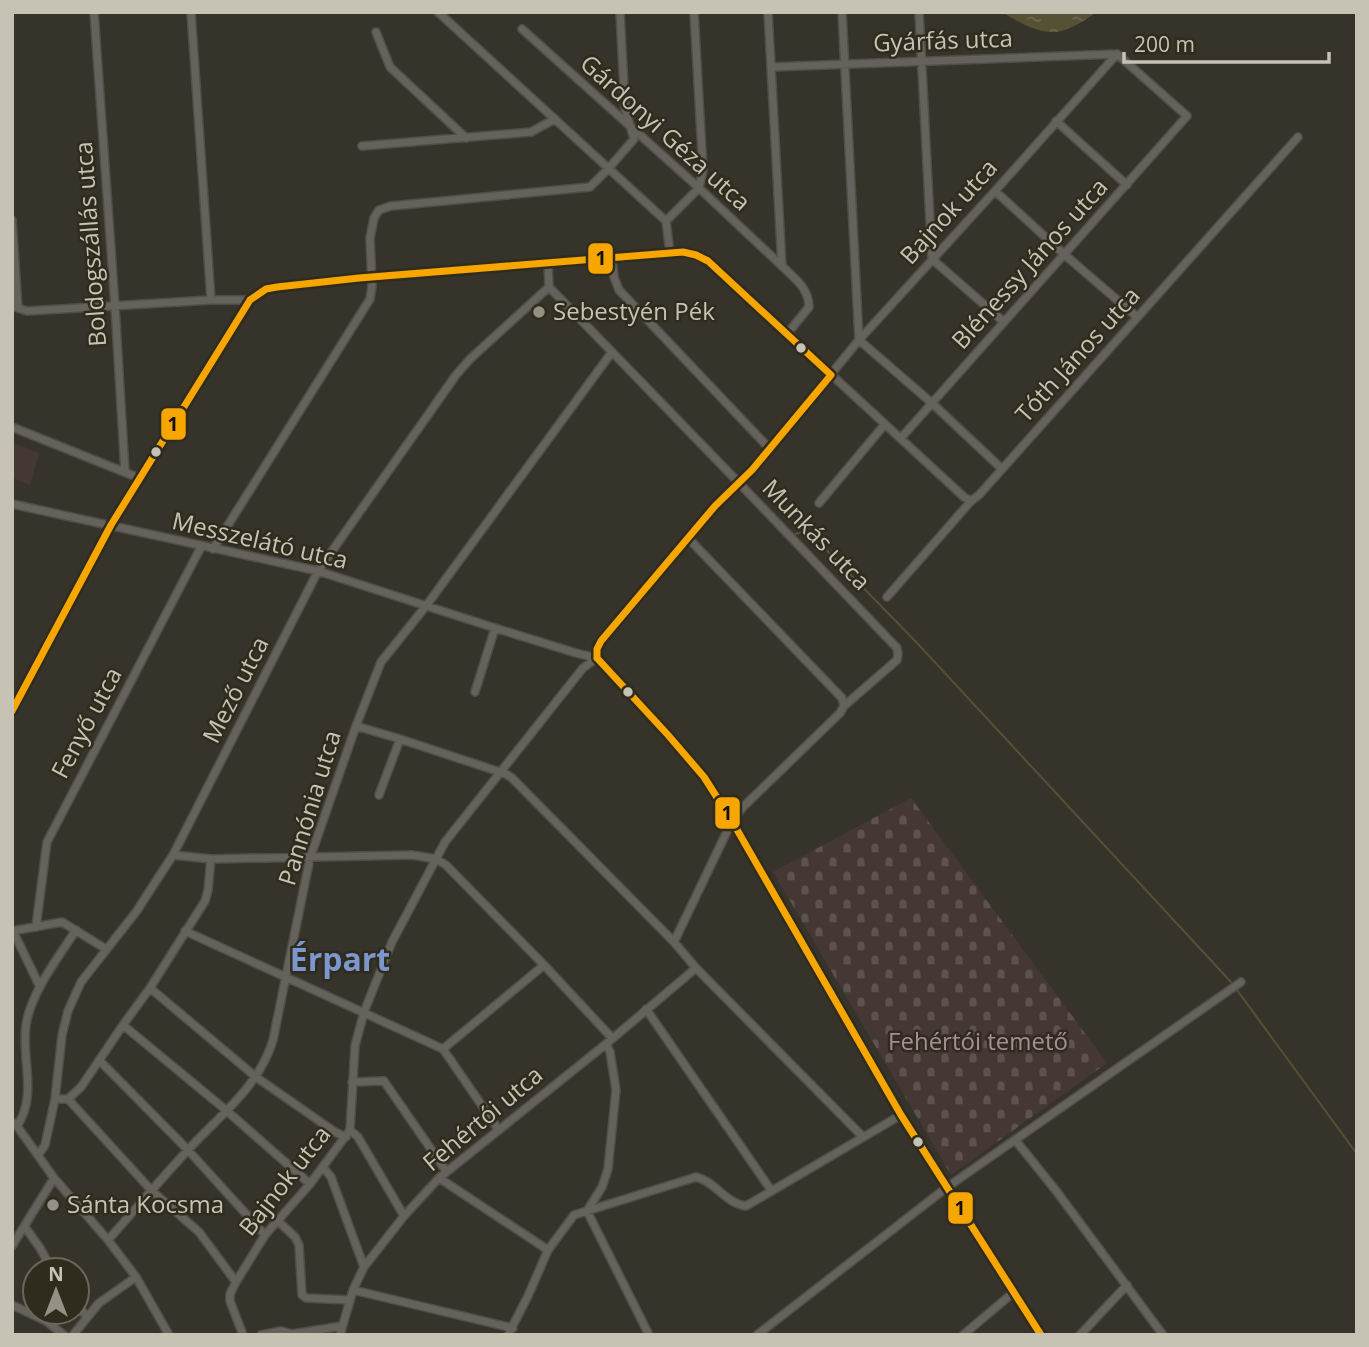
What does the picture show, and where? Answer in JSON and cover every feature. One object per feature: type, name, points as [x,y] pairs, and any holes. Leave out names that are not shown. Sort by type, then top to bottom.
[{"type":"street","name":"Boldogszállás utca","points":[[94,12],[125,472]]},
{"type":"street","points":[[191,12],[211,300]]},
{"type":"street","points":[[438,12],[666,221],[670,253]]},
{"type":"street","points":[[213,549],[370,299],[370,238],[374,218],[379,210],[391,206],[590,187],[634,139],[625,108],[620,12]]},
{"type":"street","points":[[666,221],[699,188],[703,170],[694,12]]},
{"type":"street","points":[[768,12],[782,266]]},
{"type":"street","points":[[842,12],[859,340],[1002,469]]},
{"type":"street","points":[[919,12],[932,259],[1004,322]]},
{"type":"street","name":"Gárdonyi Géza utca","points":[[522,29],[699,188],[804,288],[809,298],[809,307],[787,334]]},
{"type":"street","points":[[376,32],[390,67],[466,138]]},
{"type":"street","name":"Gyárfás utca","points":[[771,67],[1117,54]]},
{"type":"street","name":"Blénessy János utca","points":[[901,438],[1187,116],[1117,54]]},
{"type":"street","name":"Bajnok utca","points":[[243,1335],[230,1301],[230,1294],[265,1235],[310,1184],[348,1133],[355,1046],[364,1012],[391,942],[445,842],[583,668],[597,658],[601,641],[715,506],[769,449],[859,340],[1117,54]]},
{"type":"street","points":[[362,146],[531,132],[555,119]]},
{"type":"street","points":[[1056,121],[1127,185]]},
{"type":"street","name":"Tóth János utca","points":[[887,597],[1298,138]]},
{"type":"street","points":[[995,191],[1137,317]]},
{"type":"street","points":[[12,220],[15,307],[27,311],[250,300]]},
{"type":"street","points":[[12,711],[139,478],[250,300],[266,289],[682,252],[696,255],[708,261],[971,501]]},
{"type":"street","points":[[612,258],[614,277],[619,290],[769,449]]},
{"type":"street","points":[[548,263],[550,287]]},
{"type":"street","name":"Munkás utca","points":[[550,287],[897,648],[897,660],[844,706]]},
{"type":"street","name":"Mező utca","points":[[39,1154],[45,1145],[54,1099],[62,1035],[68,1011],[81,982],[136,912],[173,855],[318,571],[456,374],[550,287]]},
{"type":"street","name":"Pannónia utca","points":[[107,1240],[227,1111],[256,1077],[268,1056],[310,858],[381,662],[426,606],[612,352]]},
{"type":"street","points":[[819,503],[885,424]]},
{"type":"street","points":[[12,427],[139,478]]},
{"type":"street","name":"Messzelátó utca","points":[[12,504],[318,571],[597,658]]},
{"type":"street","points":[[674,943],[732,821],[844,706],[842,698],[688,538]]},
{"type":"street","name":"Fenyő utca","points":[[36,927],[47,842],[201,547]]},
{"type":"street","points":[[475,692],[495,628]]},
{"type":"street","points":[[597,658],[704,777],[901,1115],[1041,1335]]},
{"type":"street","points":[[356,726],[400,738],[512,778],[863,1137]]},
{"type":"street","points":[[379,795],[400,738]]},
{"type":"street","points":[[173,855],[211,859],[412,855],[436,859],[446,865],[544,965],[609,1041],[616,1090],[608,1169],[602,1187],[587,1211]]},
{"type":"street","points":[[54,1099],[68,1099],[81,1087],[150,988],[205,901],[211,859]]},
{"type":"street","points":[[40,987],[13,931],[62,922],[106,949]]},
{"type":"street","points":[[76,930],[40,987],[26,1025],[28,1092],[25,1109],[15,1124],[54,1178],[136,1277],[169,1335]]},
{"type":"street","points":[[185,931],[443,1049],[498,1129]]},
{"type":"street","points":[[443,1049],[544,965]]},
{"type":"street","name":"Fehértói utca","points":[[340,1335],[353,1290],[364,1268],[404,1216],[439,1178],[696,968]]},
{"type":"street","points":[[757,1335],[946,1188],[1241,982]]},
{"type":"street","points":[[150,988],[256,1077],[335,1132],[358,1137],[404,1216]]},
{"type":"street","points":[[646,1009],[771,1191]]},
{"type":"street","points":[[122,1025],[227,1111],[310,1184]]},
{"type":"street","points":[[99,1060],[188,1150],[265,1235]]},
{"type":"street","points":[[352,1082],[384,1081],[446,1171]]},
{"type":"street","points":[[68,1099],[152,1191],[199,1232],[236,1282]]},
{"type":"street","points":[[353,1290],[511,1331],[548,1250],[574,1216],[696,1177],[705,1179],[738,1205],[746,1206],[901,1115]]},
{"type":"street","points":[[1016,1141],[1163,1335]]},
{"type":"street","points":[[323,1167],[331,1177],[364,1268]]},
{"type":"street","points":[[12,1246],[54,1178]]},
{"type":"street","points":[[439,1178],[548,1250]]},
{"type":"street","points":[[587,1211],[649,1335]]},
{"type":"street","points":[[278,1221],[295,1237],[299,1245],[302,1295],[306,1298],[351,1300]]},
{"type":"street","points":[[25,1227],[44,1256]]},
{"type":"street","points":[[91,1312],[99,1303],[136,1277]]},
{"type":"street","points":[[1080,1335],[1127,1285]]},
{"type":"street","points":[[963,1335],[1014,1292]]},
{"type":"street","points":[[12,1305],[46,1321],[64,1335]]},
{"type":"street","points":[[261,1335],[342,1326]]},
{"type":"green space","points":[[13,443],[39,453],[30,485],[12,478]]},
{"type":"green space","name":"Fehértói temető","points":[[911,798],[1107,1063],[951,1175],[773,872]]},
{"type":"water","points":[[1002,12],[1097,12],[1072,27],[1054,32],[1027,26]]},
{"type":"waterway","points":[[793,535],[809,532],[918,644],[1231,982]]},
{"type":"waterway","points":[[1237,990],[1357,1154]]},
{"type":"transit line","name":"1","points":[[12,711],[111,525],[250,300],[266,289],[359,278],[683,252],[708,261],[831,375]]},
{"type":"transit line","name":"1","points":[[597,658],[601,641],[715,506],[752,470],[831,375]]},
{"type":"transit line","name":"1","points":[[597,658],[704,777],[901,1115],[1041,1335]]},
{"type":"place","name":"Sebestyén Pék","points":[[539,312]]},
{"type":"place","name":"Sánta Kocsma","points":[[53,1205]]},
{"type":"district","name":"Érpart","points":[[340,960]]}]
